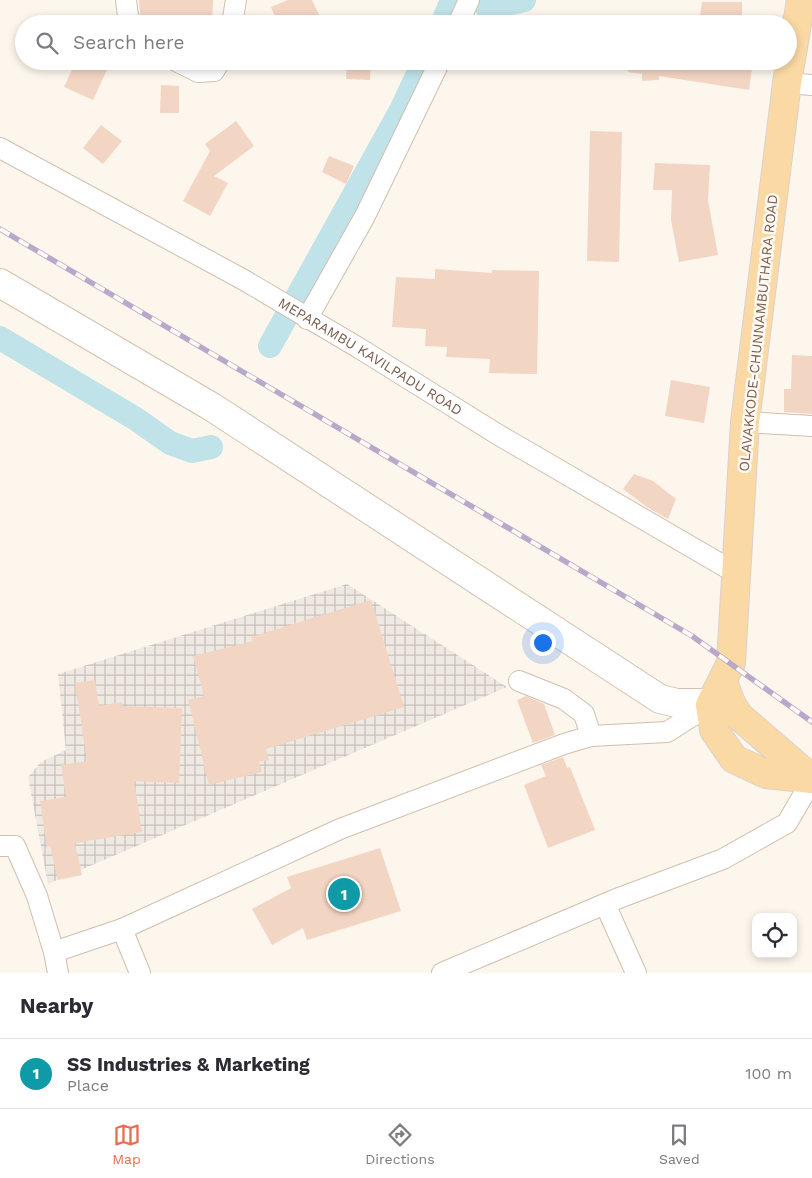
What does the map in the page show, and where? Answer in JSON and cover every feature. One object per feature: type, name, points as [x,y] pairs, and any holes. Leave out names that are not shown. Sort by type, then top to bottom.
[{"type":"main road","name":"OLAVAKKODE-CHUNNAMBUTHARA ROAD","points":[[721,696],[731,663],[745,422],[799,84],[801,0]]},
{"type":"main road","points":[[0,283],[212,407],[660,699],[677,703],[721,696]]},
{"type":"main road","points":[[721,696],[714,730],[734,759],[766,774],[812,779]]},
{"type":"main road","points":[[721,696],[739,716],[812,779]]},
{"type":"street","points":[[126,0],[128,15]]},
{"type":"street","points":[[234,15],[236,0]]},
{"type":"street","points":[[462,15],[468,3]]},
{"type":"street","points":[[194,70],[198,72],[214,70]]},
{"type":"street","points":[[307,318],[364,216],[436,70]]},
{"type":"street","name":"MEPARAMBU KAVILPADU ROAD","points":[[0,148],[244,280],[359,348],[497,434],[736,573]]},
{"type":"street","points":[[745,422],[812,426]]},
{"type":"street","points":[[519,681],[564,699],[584,714],[591,736]]},
{"type":"street","points":[[54,952],[122,929],[340,829],[591,736],[667,732],[721,696]]},
{"type":"street","points":[[442,973],[605,904],[723,860],[787,823],[812,779]]},
{"type":"street","points":[[0,846],[15,846],[37,896],[54,952],[58,973]]},
{"type":"street","points":[[605,904],[636,973]]},
{"type":"street","points":[[122,929],[140,973]]},
{"type":"shaded area","points":[[347,584],[507,687],[48,884],[28,777],[41,762],[66,750],[58,674]]},
{"type":"building","points":[[139,0],[213,0],[212,15],[140,15]]},
{"type":"building","points":[[288,0],[312,0],[319,15],[274,15],[271,7]]},
{"type":"building","points":[[702,2],[742,2],[742,15],[700,15]]},
{"type":"building","points":[[72,70],[107,70],[93,100],[64,87]]},
{"type":"building","points":[[346,70],[371,70],[370,80],[346,79]]},
{"type":"building","points":[[628,70],[752,70],[749,90],[659,76],[659,80],[642,81],[642,74],[628,72]]},
{"type":"building","points":[[161,85],[179,86],[179,113],[160,113]]},
{"type":"building","points":[[236,121],[254,146],[214,176],[228,183],[210,216],[183,201],[210,151],[205,144]]},
{"type":"building","points":[[101,125],[122,141],[103,164],[83,148]]},
{"type":"building","points":[[590,131],[622,132],[619,262],[587,261]]},
{"type":"building","points":[[329,156],[354,166],[346,184],[322,172]]},
{"type":"building","points":[[655,163],[710,165],[708,200],[718,255],[679,262],[671,220],[672,190],[653,190]]},
{"type":"building","points":[[435,269],[492,273],[492,270],[539,271],[537,374],[489,373],[490,359],[446,357],[447,347],[425,346],[426,329],[392,327],[396,277],[435,279]]},
{"type":"building","points":[[792,355],[812,356],[812,414],[784,412],[784,389],[791,389]]},
{"type":"building","points":[[671,380],[710,387],[704,423],[665,416]]},
{"type":"building","points":[[634,474],[653,481],[676,499],[668,519],[647,507],[623,489]]},
{"type":"building","points":[[371,600],[404,707],[266,749],[269,760],[259,762],[262,772],[209,785],[188,700],[204,696],[193,656],[253,641],[251,637]]},
{"type":"building","points":[[95,680],[99,706],[122,702],[122,706],[182,708],[179,783],[134,781],[142,832],[75,843],[82,875],[58,880],[50,846],[47,847],[40,801],[66,797],[61,765],[87,761],[75,683]]},
{"type":"building","points":[[526,696],[544,704],[555,735],[533,743],[517,700]]},
{"type":"building","points":[[563,757],[567,768],[570,767],[595,830],[548,848],[524,785],[546,776],[541,765]]},
{"type":"building","points":[[380,848],[401,911],[307,940],[303,928],[272,945],[252,909],[291,888],[287,877]]},
{"type":"waterway","points":[[486,6],[502,5],[524,0]]},
{"type":"waterway","points":[[446,15],[449,7]]},
{"type":"waterway","points":[[270,346],[401,110],[420,70]]},
{"type":"waterway","points":[[0,338],[136,419],[170,443],[192,451],[211,447]]},
{"type":"railway","points":[[0,229],[692,636],[812,722]]},
{"type":"place","name":"SS Industries & Marketing","points":[[344,894]]}]
